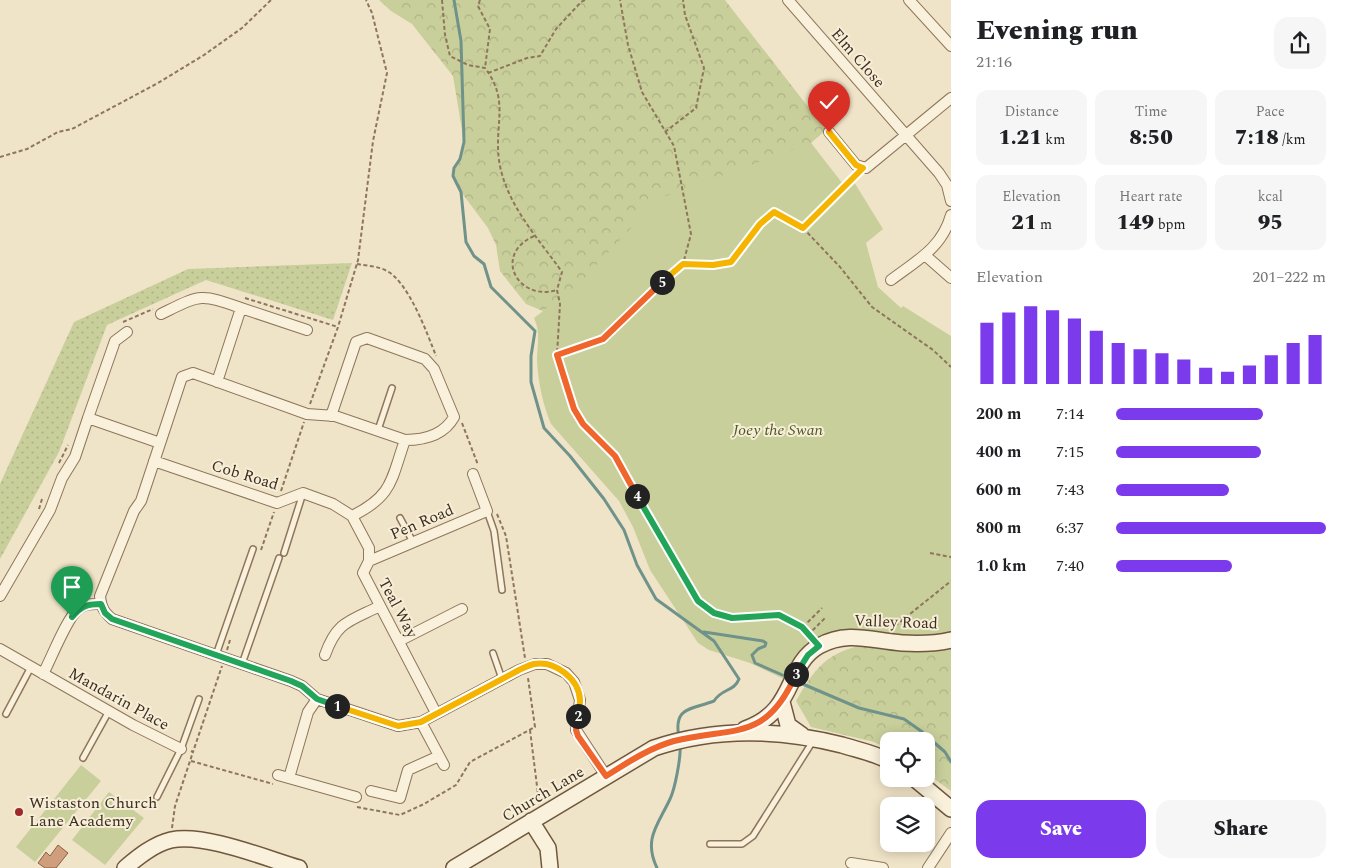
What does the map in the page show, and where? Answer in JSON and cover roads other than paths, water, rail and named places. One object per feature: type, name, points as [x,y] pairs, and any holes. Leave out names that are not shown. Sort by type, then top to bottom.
[{"type":"street","name":"Elm Close","points":[[788,0],[944,180],[951,202]]},
{"type":"street","points":[[909,0],[951,46]]},
{"type":"street","points":[[829,132],[856,165],[863,168],[951,98]]},
{"type":"street","points":[[891,280],[926,256],[944,234],[951,215]]},
{"type":"street","points":[[926,256],[951,278]]},
{"type":"street","points":[[158,311],[192,299],[209,297],[307,330]]},
{"type":"street","points":[[217,382],[241,308]]},
{"type":"street","points":[[0,596],[50,510],[62,478],[75,457],[115,340],[127,332]]},
{"type":"street","points":[[330,416],[356,342],[366,338],[425,359],[434,369],[454,417],[448,427],[421,440],[405,440],[330,416],[307,414],[193,373],[189,372],[182,377],[141,500],[134,510],[100,596],[105,613],[112,619],[302,686],[317,699],[398,726],[421,722],[502,679],[535,664],[556,667],[566,673],[574,682],[580,700],[576,730],[606,776]]},
{"type":"street","points":[[88,418],[160,443]]},
{"type":"street","points":[[303,493],[333,504],[352,516],[372,506],[385,494],[405,440]]},
{"type":"street","name":"Cob Road","points":[[154,461],[277,503],[303,493]]},
{"type":"street","points":[[476,470],[492,511]]},
{"type":"street","name":"Pen Road","points":[[369,561],[492,511]]},
{"type":"street","name":"Teal Way","points":[[352,516],[369,548],[369,561],[363,573],[436,713]]},
{"type":"street","points":[[43,674],[72,617],[79,608],[87,604],[101,604]]},
{"type":"street","points":[[325,655],[335,632],[345,623],[380,606]]},
{"type":"street","points":[[398,641],[462,609]]},
{"type":"street","name":"Valley Road","points":[[736,732],[762,722],[786,696],[796,673],[808,655],[819,646],[837,639],[869,637],[900,643],[935,644],[951,640]]},
{"type":"street","name":"Mandarin Place","points":[[0,649],[109,711],[181,749]]},
{"type":"street","points":[[786,696],[788,725],[809,737]]},
{"type":"street","points":[[289,778],[308,712],[317,699]]},
{"type":"street","points":[[421,722],[444,765]]},
{"type":"street","points":[[736,732],[773,732],[809,737],[868,752],[880,757]]},
{"type":"street","name":"Church Lane","points":[[454,868],[654,748],[673,741],[736,732]]},
{"type":"street","points":[[371,791],[400,798],[408,770],[439,756]]},
{"type":"street","points":[[278,780],[289,778],[355,802]]},
{"type":"street","points":[[925,787],[951,809]]},
{"type":"street","points":[[536,818],[548,848],[550,868]]},
{"type":"street","points":[[928,868],[951,833]]},
{"type":"street","points":[[125,868],[155,846],[170,840],[189,839],[212,842],[299,868]]},
{"type":"street","points":[[851,863],[883,868]]},
{"type":"lane","points":[[378,430],[392,388]]},
{"type":"lane","points":[[284,553],[303,493]]},
{"type":"lane","points":[[492,511],[502,590]]},
{"type":"lane","points":[[400,518],[413,542]]},
{"type":"lane","points":[[220,656],[253,549]]},
{"type":"lane","points":[[242,664],[279,558]]},
{"type":"lane","points":[[493,653],[502,679]]},
{"type":"lane","points":[[6,714],[31,667]]},
{"type":"lane","points":[[157,797],[181,749],[200,699]]},
{"type":"lane","points":[[83,758],[109,711]]},
{"type":"lane","points":[[710,844],[742,844],[753,836],[809,737]]},
{"type":"waterway","points":[[454,0],[461,41],[464,142],[460,159],[454,168],[453,176],[461,192],[466,242],[474,256],[484,264],[491,287],[535,331],[531,356],[531,382],[544,428],[570,456],[604,499],[624,530],[637,565],[656,599],[714,641],[739,679],[734,686],[714,701],[691,708],[681,715],[678,728],[679,738]]},
{"type":"waterway","points":[[704,632],[763,641],[766,643],[765,646],[758,649],[752,655],[755,663],[787,677]]},
{"type":"waterway","points":[[798,682],[859,708],[904,719],[945,752],[951,762]]},
{"type":"waterway","points":[[657,868],[651,849],[652,840],[674,788],[679,765],[680,746]]},
{"type":"place","name":"Wistaston Church Lane Academy","points":[[19,812]]},
{"type":"park label","name":"Joey the Swan","points":[[778,430]]}]
